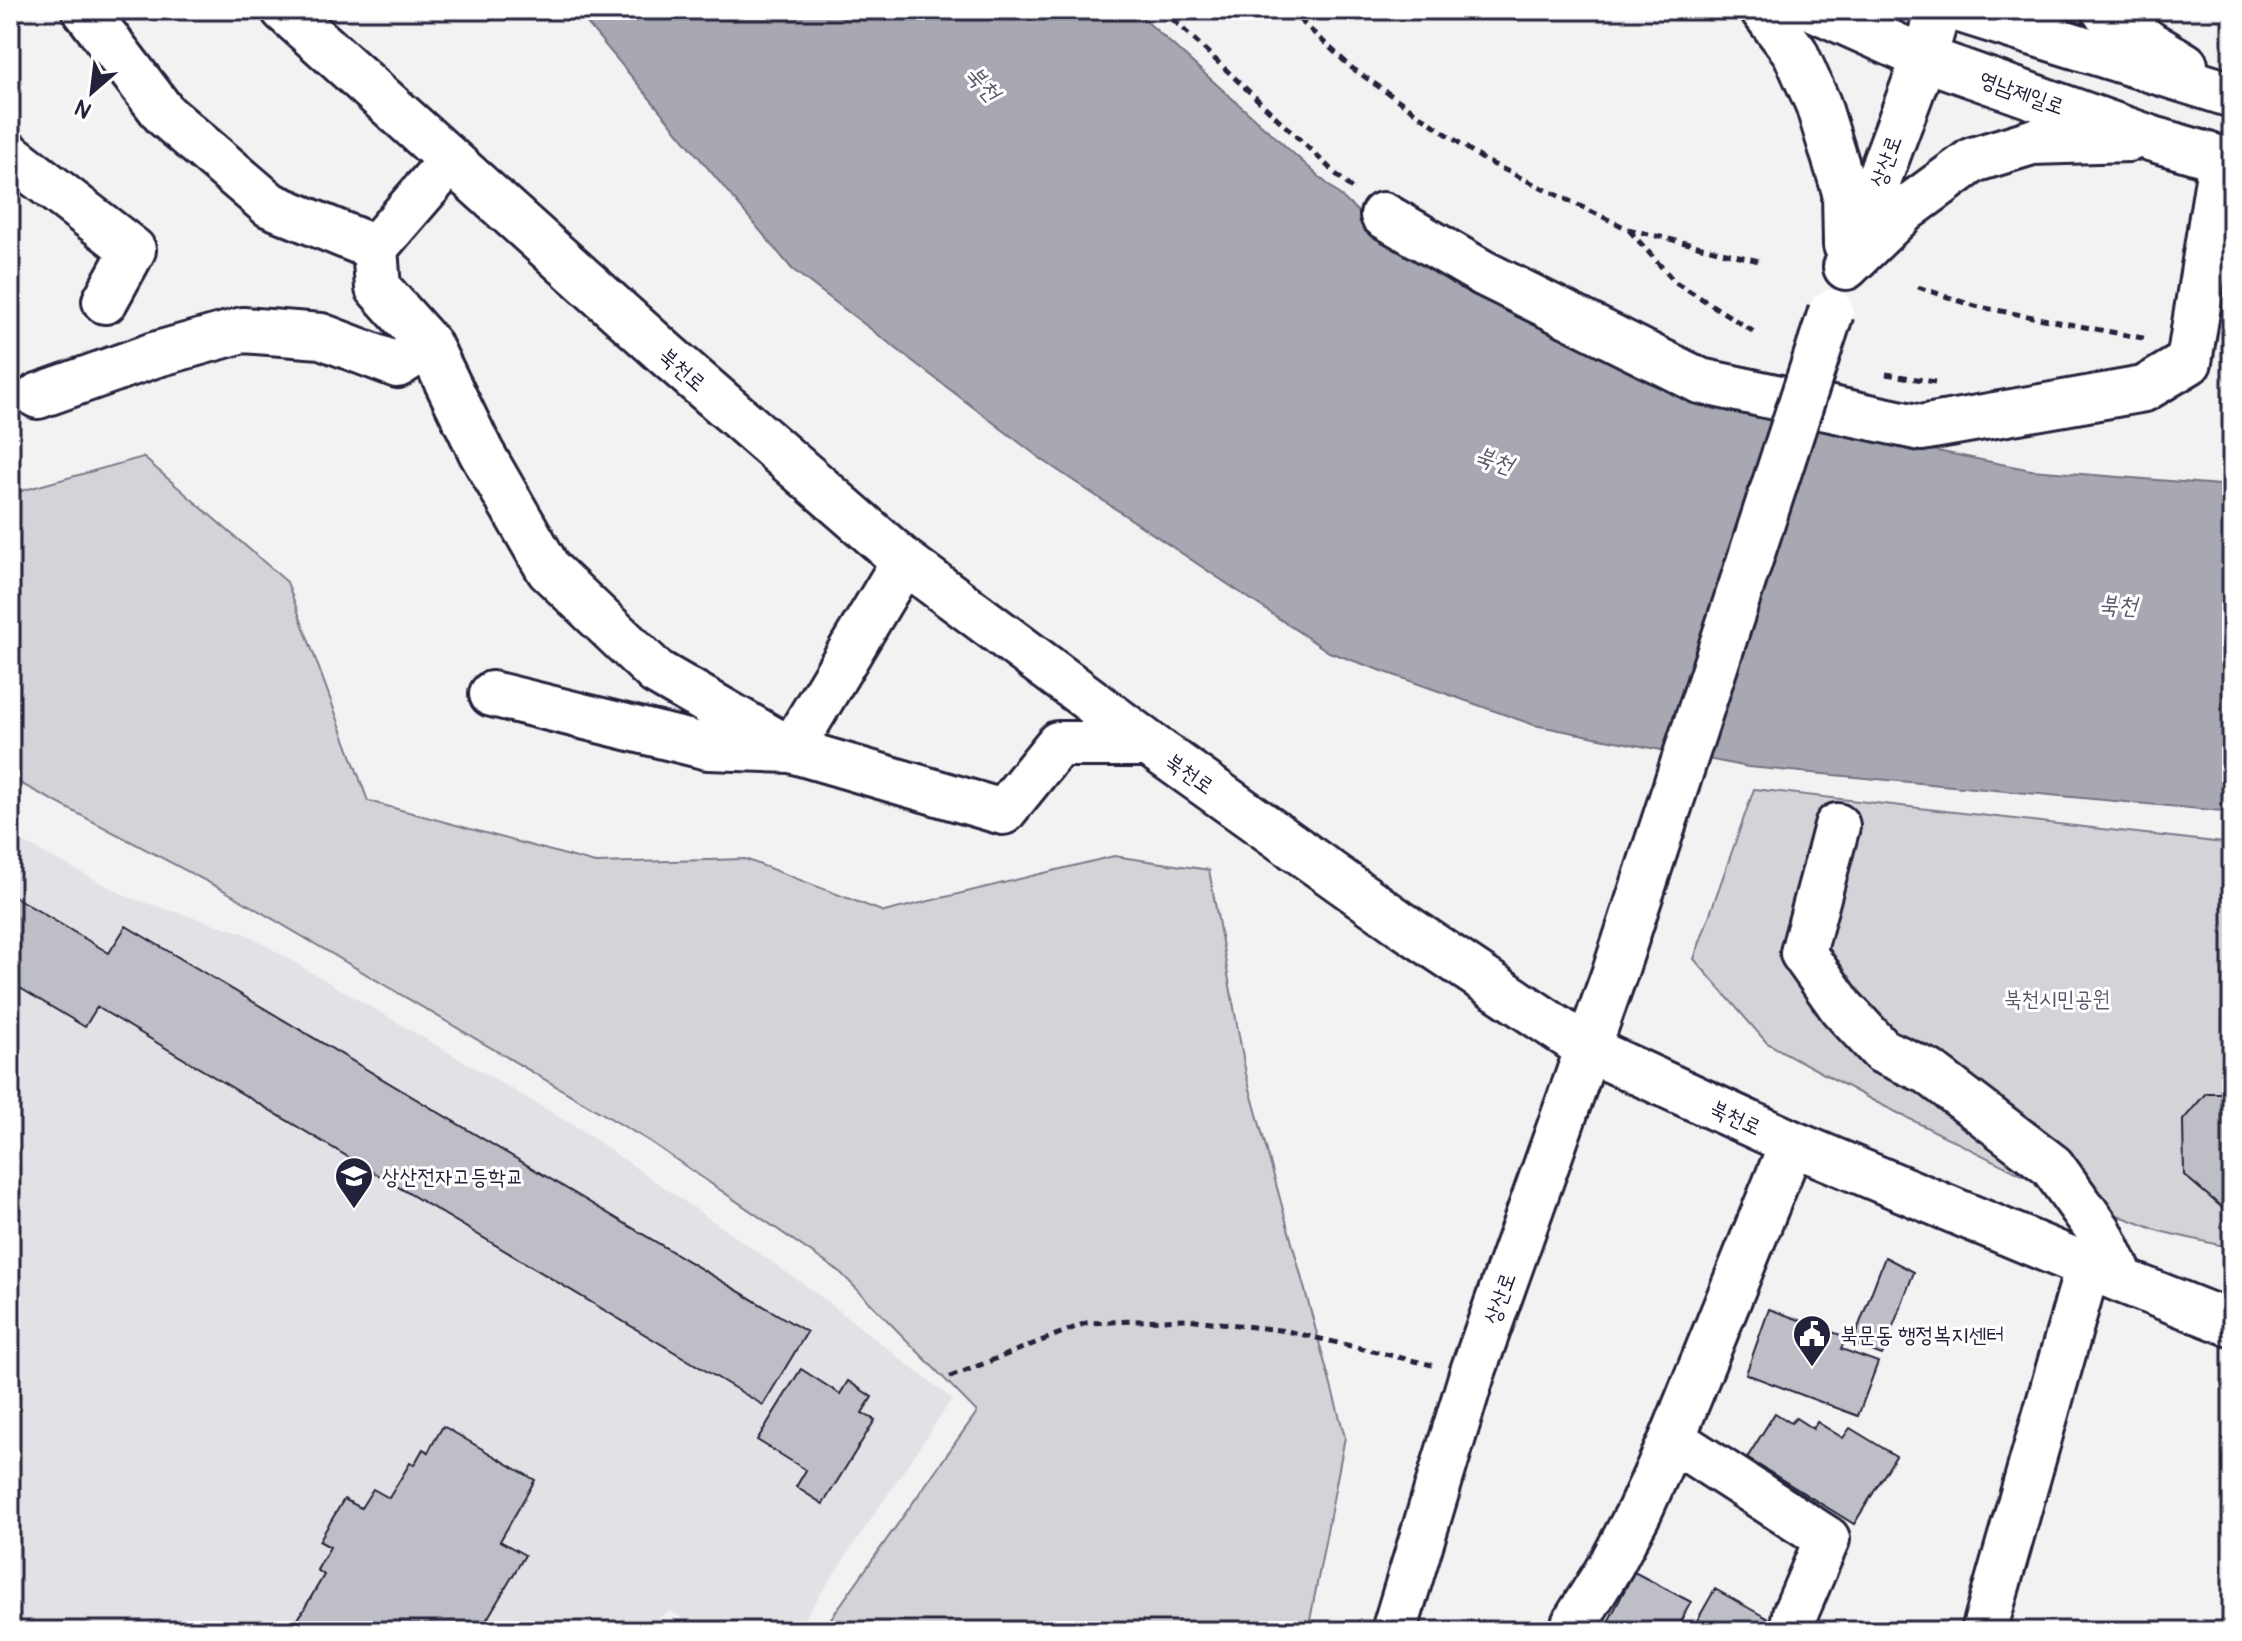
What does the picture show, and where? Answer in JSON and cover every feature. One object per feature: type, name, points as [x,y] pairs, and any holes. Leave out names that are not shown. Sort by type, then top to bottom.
[{"type":"street","points":[[85,10],[165,115],[270,205],[375,248]]},
{"type":"street","name":"북천로","points":[[284,10],[667,355],[904,561],[1149,744],[1407,928],[1588,1049],[1792,1143],[2232,1324]]},
{"type":"street","points":[[1763,10],[1795,52],[1818,104],[1845,192],[1846,267]]},
{"type":"street","name":"영남제일로","points":[[1817,10],[1924,58],[2153,139],[2226,161]]},
{"type":"street","name":"상산로","points":[[1394,1631],[1472,1374],[1616,969],[1846,267],[1924,58],[1938,10]]},
{"type":"street","points":[[1960,10],[2232,94]]},
{"type":"street","points":[[2104,10],[2150,44],[2232,94]]},
{"type":"street","points":[[1846,267],[1906,209],[1973,160],[2032,142],[2153,139]]},
{"type":"street","points":[[10,155],[133,250],[105,301]]},
{"type":"street","points":[[450,161],[375,248],[378,288],[429,345],[481,452],[549,570],[656,672],[791,750],[1003,812],[1058,744],[1149,744]]},
{"type":"street","points":[[1383,215],[1483,273],[1700,381],[1921,428],[2144,389],[2189,362],[2226,161]]},
{"type":"street","points":[[38,396],[154,355],[243,330],[321,336],[397,365],[429,345]]},
{"type":"street","points":[[791,750],[904,561]]},
{"type":"street","points":[[492,694],[708,747],[791,750]]},
{"type":"street","points":[[1837,826],[1803,953],[1842,1008],[1882,1051],[1929,1072],[2052,1166],[2099,1231],[2105,1273],[1984,1631]]},
{"type":"street","points":[[1576,1629],[1639,1512],[1672,1439],[1792,1143]]},
{"type":"street","points":[[1672,1439],[1827,1539],[1795,1614],[1792,1631]]},
{"type":"path","points":[[1163,10],[1344,182],[1383,215]]},
{"type":"path","points":[[1289,10],[1352,68],[1484,160],[1628,229],[1763,262]]},
{"type":"path","points":[[1628,229],[1674,281],[1754,332]]},
{"type":"path","points":[[1918,287],[1975,306],[2162,342],[2193,343]]},
{"type":"path","points":[[950,1377],[1086,1323],[1187,1319],[1287,1331],[1472,1374]]},
{"type":"shaded area","name":"상산전자고등학교","points":[[10,835],[130,898],[244,933],[580,1129],[815,1292],[952,1399],[801,1623],[785,1631],[702,1631],[671,1611],[636,1631],[10,1631]]},
{"type":"green space","points":[[143,457],[287,582],[368,801],[595,863],[745,859],[884,912],[1114,856],[1209,870],[1246,1074],[1345,1437],[1308,1631],[822,1631],[977,1412],[841,1273],[649,1141],[227,892],[10,778],[10,494]]},
{"type":"green space","name":"북천시민공원","points":[[1754,789],[2232,844],[2232,1248],[2159,1231],[2052,1190],[1874,1101],[1767,1043],[1694,959]]},
{"type":"water","name":"북천","points":[[576,10],[1137,10],[1364,217],[1517,317],[1710,405],[2031,470],[2232,486],[2232,812],[1748,767],[1534,725],[1329,652],[1041,459],[792,269]]},
{"type":"building","name":"상산전자고등학교","points":[[10,894],[109,953],[126,926],[807,1332],[763,1405],[97,1007],[85,1027],[10,982]]},
{"type":"building","points":[[2206,1093],[2232,1093],[2232,1216],[2184,1175],[2183,1120]]},
{"type":"building","points":[[1885,1257],[1914,1272],[1882,1355],[1852,1344]]},
{"type":"building","name":"북문동 행정복지센터","points":[[1769,1309],[1846,1337],[1841,1349],[1878,1362],[1858,1416],[1746,1374]]},
{"type":"building","points":[[801,1369],[840,1394],[848,1381],[872,1397],[862,1413],[875,1420],[823,1504],[796,1487],[806,1470],[757,1440]]},
{"type":"building","points":[[1775,1413],[1791,1423],[1796,1418],[1813,1429],[1817,1422],[1843,1438],[1850,1428],[1896,1456],[1854,1524],[1747,1458]]},
{"type":"building","points":[[443,1426],[535,1480],[500,1541],[525,1555],[480,1631],[314,1631],[297,1621],[324,1575],[317,1570],[330,1547],[319,1541],[344,1499],[361,1508],[373,1489],[389,1498],[410,1463],[414,1465],[423,1449],[428,1452]]},
{"type":"building","points":[[1634,1572],[1691,1602],[1675,1631],[1629,1631],[1609,1620]]},
{"type":"building","points":[[1715,1589],[1779,1625],[1775,1631],[1691,1631]]},
{"type":"place","name":"상산전자고등학교","points":[[354,1210]]},
{"type":"place","name":"북문동 행정복지센터","points":[[1812,1368]]}]
